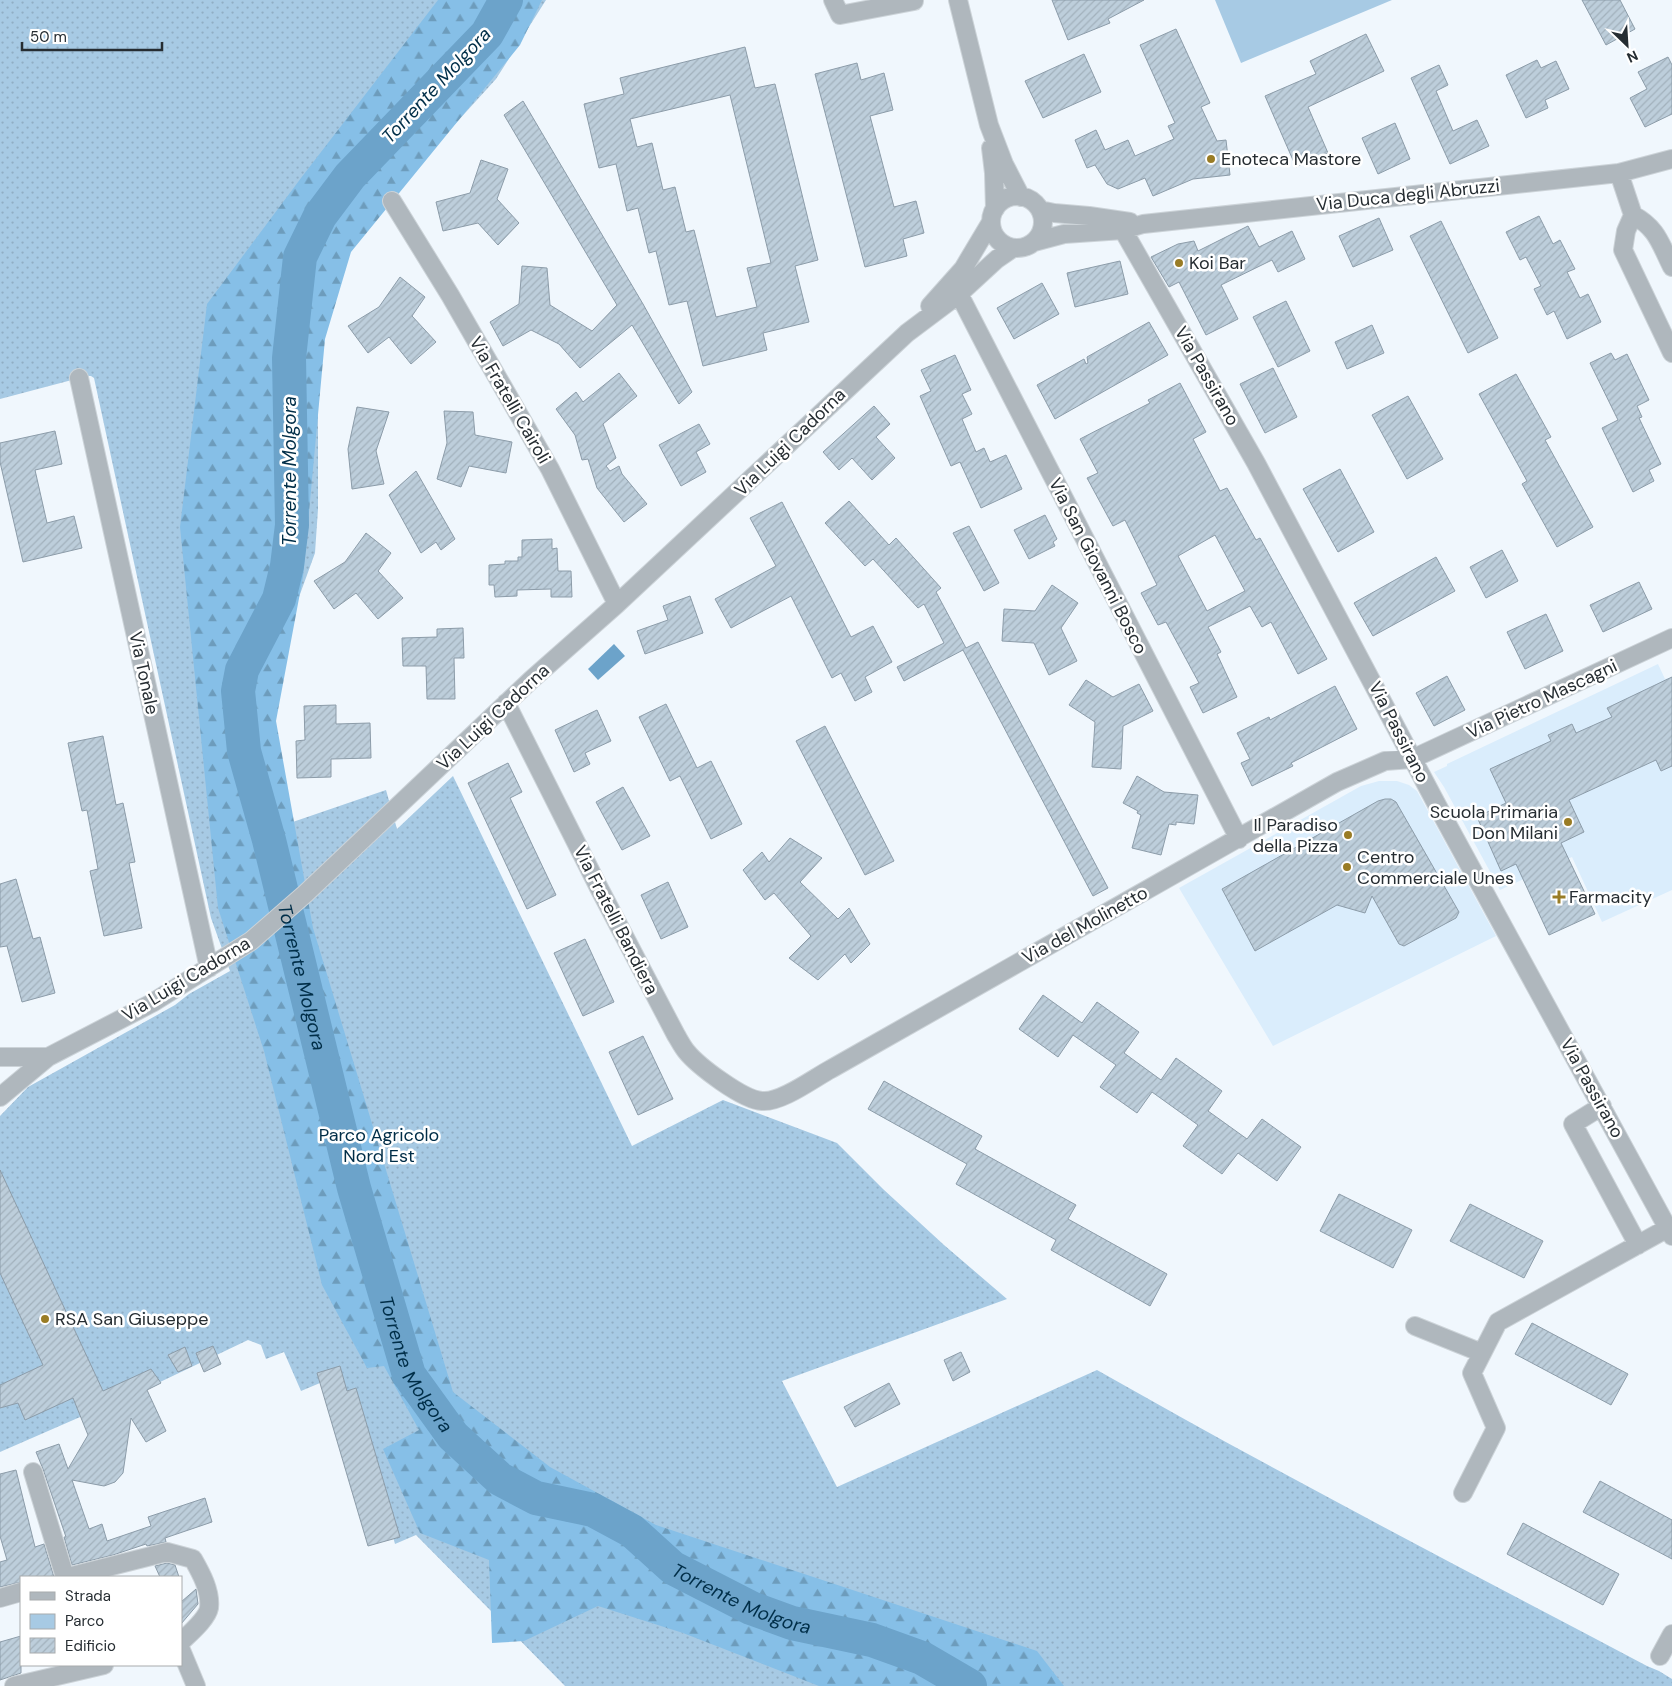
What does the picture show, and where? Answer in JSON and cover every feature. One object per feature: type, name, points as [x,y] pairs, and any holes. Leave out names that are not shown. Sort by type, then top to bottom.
[{"type":"street","points":[[833,0],[840,15],[914,1]]},
{"type":"street","points":[[958,0],[989,125],[1004,164],[1021,197]]},
{"type":"street","points":[[989,125],[994,173],[992,229],[1000,242],[1013,248],[1027,246],[1034,242],[1042,227],[1040,210],[1028,199],[1021,197],[1006,199],[993,215]]},
{"type":"street","name":"Via Duca degli Abruzzi","points":[[1034,242],[1064,234],[1123,230],[1143,224],[1619,172],[1672,159]]},
{"type":"street","points":[[1619,172],[1633,215],[1626,231],[1623,250],[1672,353]]},
{"type":"street","name":"Via Fratelli Cairoli","points":[[392,201],[450,295],[550,469],[617,604]]},
{"type":"street","name":"Via Duca degli Abruzzi","points":[[1040,210],[1143,224]]},
{"type":"street","name":"Via Luigi Cadorna","points":[[907,333],[963,268],[993,215]]},
{"type":"street","points":[[1633,215],[1646,222],[1654,230],[1672,266]]},
{"type":"street","name":"Via Passirano","points":[[1123,230],[1256,463],[1412,759],[1670,1232]]},
{"type":"street","name":"Via Luigi Cadorna","points":[[0,1097],[48,1058],[152,1003],[251,941],[297,901],[506,703],[617,604],[907,333],[959,294],[997,259],[1013,248]]},
{"type":"street","name":"Via San Giovanni Bosco","points":[[959,294],[1239,838]]},
{"type":"street","name":"Via Tonale","points":[[79,378],[209,968]]},
{"type":"street","name":"Via Pietro Mascagni","points":[[1412,759],[1672,638]]},
{"type":"street","name":"Via Fratelli Bandiera","points":[[506,703],[657,1001],[687,1052],[708,1072],[745,1096],[763,1102]]},
{"type":"street","name":"Via del Molinetto","points":[[763,1102],[785,1096],[1337,782],[1385,761],[1412,759]]},
{"type":"street","name":"Via Luigi Cadorna","points":[[0,1057],[48,1058]]},
{"type":"street","points":[[1602,1106],[1573,1124],[1638,1245]]},
{"type":"street","points":[[1463,1493],[1496,1428],[1472,1373],[1498,1322],[1638,1245],[1670,1232]]},
{"type":"street","points":[[1415,1326],[1482,1353]]},
{"type":"street","points":[[32,1472],[67,1576]]},
{"type":"street","points":[[71,1576],[167,1552],[193,1559],[201,1573],[207,1590],[209,1609],[197,1627],[182,1641]]},
{"type":"street","points":[[0,1598],[20,1592]]},
{"type":"street","points":[[1660,1656],[1672,1634]]},
{"type":"street","points":[[182,1652],[196,1686]]},
{"type":"street","points":[[14,1686],[100,1666]]},
{"type":"shaded area","points":[[614,644],[625,656],[598,680],[588,669]]},
{"type":"shaded area","name":"Scuola Primaria Don Milani","points":[[1658,664],[1665,679],[1672,677],[1672,890],[1602,922],[1572,857],[1500,890],[1434,772],[1447,766],[1447,764]]},
{"type":"shaded area","name":"Centro Commerciale Unes","points":[[1379,781],[1397,781],[1409,785],[1417,791],[1496,936],[1273,1046],[1179,888],[1361,786]]},
{"type":"green space","name":"Parco Agricolo Nord Est","points":[[0,0],[546,0],[496,79],[397,188],[366,207],[318,329],[318,509],[315,553],[267,685],[284,825],[386,790],[397,829],[453,776],[632,1146],[723,1100],[837,1143],[883,1189],[944,1245],[1007,1299],[782,1381],[837,1487],[1097,1370],[1371,1520],[1659,1671],[1672,1679],[1672,1686],[565,1686],[416,1535],[395,1544],[354,1397],[320,1381],[320,1383],[301,1391],[284,1352],[266,1359],[261,1345],[248,1340],[158,1383],[0,1452],[0,1116],[28,1087],[175,1005],[189,994],[230,971],[211,918],[94,378],[87,376],[0,399]]},
{"type":"green space","points":[[438,0],[542,0],[520,45],[351,252],[325,339],[303,577],[276,721],[313,928],[453,1392],[550,1467],[656,1525],[1037,1651],[1064,1686],[819,1686],[683,1633],[598,1606],[524,1641],[492,1643],[489,1560],[420,1533],[383,1449],[419,1430],[384,1366],[367,1368],[322,1285],[264,1051],[218,908],[180,527],[207,304]]},
{"type":"green space","points":[[1215,0],[1392,0],[1241,63]]},
{"type":"building","points":[[1052,0],[1144,0],[1108,19],[1110,23],[1068,40]]},
{"type":"building","points":[[1582,0],[1620,0],[1635,29],[1606,45]]},
{"type":"building","points":[[1176,29],[1210,103],[1201,107],[1217,141],[1226,140],[1230,175],[1193,179],[1153,196],[1145,178],[1118,189],[1107,184],[1095,165],[1087,168],[1075,140],[1096,130],[1105,150],[1128,140],[1135,156],[1174,139],[1168,126],[1175,123],[1140,45]]},
{"type":"building","points":[[1366,34],[1384,71],[1308,107],[1328,153],[1296,167],[1265,96],[1316,74],[1310,61]]},
{"type":"building","points":[[745,47],[755,88],[775,84],[818,260],[795,266],[809,322],[763,333],[767,350],[703,366],[687,301],[669,305],[656,251],[649,253],[638,208],[627,211],[616,164],[599,168],[584,104],[624,94],[620,78]],"holes":[[[730,95],[771,263],[747,268],[757,307],[716,317],[694,230],[686,232],[675,187],[663,190],[652,143],[637,147],[630,119]]]},
{"type":"building","points":[[1084,54],[1101,92],[1043,118],[1025,81]]},
{"type":"building","points":[[1668,57],[1672,65],[1672,114],[1645,127],[1630,98],[1647,89],[1638,72]]},
{"type":"building","points":[[1537,60],[1541,68],[1556,61],[1569,89],[1545,100],[1548,108],[1526,118],[1506,75]]},
{"type":"building","points":[[857,63],[861,80],[884,73],[893,110],[870,116],[894,207],[916,201],[924,233],[903,239],[907,256],[865,267],[815,74]]},
{"type":"building","points":[[1439,65],[1448,85],[1436,91],[1453,131],[1477,120],[1489,146],[1450,164],[1411,78]]},
{"type":"building","points":[[523,101],[643,304],[692,392],[679,404],[632,325],[580,368],[559,344],[531,330],[503,346],[490,322],[519,304],[522,266],[547,268],[550,305],[592,331],[617,305],[504,115]]},
{"type":"building","points":[[1395,123],[1410,159],[1378,174],[1362,138]]},
{"type":"building","points":[[481,160],[508,169],[497,199],[519,223],[498,245],[478,223],[443,231],[436,202],[470,193]]},
{"type":"building","points":[[1539,216],[1553,244],[1560,240],[1575,269],[1567,272],[1580,298],[1588,294],[1601,322],[1567,339],[1554,311],[1547,315],[1534,289],[1541,286],[1526,257],[1520,260],[1506,232]]},
{"type":"building","points":[[1379,218],[1393,250],[1353,267],[1339,236]]},
{"type":"building","points":[[1441,221],[1498,338],[1468,353],[1410,236]]},
{"type":"building","points":[[1248,226],[1259,247],[1292,231],[1305,259],[1278,272],[1272,260],[1221,285],[1238,319],[1206,335],[1179,282],[1169,287],[1151,257],[1178,244],[1194,241],[1198,251]]},
{"type":"building","points":[[1120,261],[1128,294],[1075,307],[1067,273]]},
{"type":"building","points":[[400,277],[425,297],[412,316],[436,342],[411,364],[389,337],[368,353],[348,326],[379,307]]},
{"type":"building","points":[[1042,283],[1059,314],[1014,339],[997,308]]},
{"type":"building","points":[[1286,301],[1310,351],[1278,367],[1253,317]]},
{"type":"building","points":[[1149,322],[1168,355],[1055,419],[1037,385],[1084,359],[1086,364],[1088,363],[1087,357]]},
{"type":"building","points":[[1372,325],[1384,353],[1347,369],[1335,342]]},
{"type":"building","points":[[1611,353],[1615,360],[1627,354],[1649,400],[1637,406],[1642,417],[1639,418],[1661,464],[1649,470],[1654,481],[1633,492],[1602,428],[1618,420],[1590,363]]},
{"type":"building","points":[[955,355],[971,390],[962,394],[972,414],[962,419],[976,452],[984,448],[990,462],[1006,455],[1022,489],[981,508],[960,462],[951,466],[920,396],[931,391],[921,370]]},
{"type":"building","points":[[1273,368],[1297,417],[1265,433],[1240,384]]},
{"type":"building","points":[[619,373],[637,396],[603,424],[616,458],[606,466],[610,471],[619,466],[622,474],[647,504],[624,522],[597,488],[588,459],[582,460],[575,435],[556,409],[576,392],[583,402]]},
{"type":"building","points":[[1516,374],[1551,437],[1545,440],[1593,527],[1557,547],[1522,484],[1527,481],[1479,394]]},
{"type":"building","points":[[1180,383],[1206,432],[1193,439],[1220,491],[1227,488],[1256,540],[1260,538],[1327,659],[1298,674],[1271,622],[1262,627],[1250,606],[1208,627],[1221,652],[1217,654],[1237,697],[1203,713],[1190,687],[1199,683],[1166,622],[1158,625],[1141,593],[1157,585],[1125,520],[1113,526],[1087,478],[1098,473],[1080,439],[1150,403],[1148,400]],"holes":[[[1215,535],[1245,591],[1207,611],[1178,556]]]},
{"type":"building","points":[[1408,396],[1443,459],[1407,479],[1372,415]]},
{"type":"building","points":[[874,406],[890,424],[876,437],[895,458],[872,480],[852,458],[839,470],[823,452]]},
{"type":"building","points":[[357,407],[389,412],[376,451],[384,484],[352,489],[348,449]]},
{"type":"building","points":[[444,411],[473,412],[475,435],[512,442],[506,473],[469,466],[461,487],[437,479],[447,443]]},
{"type":"building","points":[[699,424],[710,444],[696,452],[706,472],[681,486],[659,445]]},
{"type":"building","points":[[55,431],[62,464],[35,470],[47,523],[74,516],[82,548],[23,562],[0,462],[0,443]]},
{"type":"building","points":[[1340,469],[1374,532],[1338,552],[1303,489]]},
{"type":"building","points":[[416,471],[455,539],[441,550],[436,542],[421,553],[389,495]]},
{"type":"building","points":[[849,501],[889,545],[896,538],[941,588],[936,592],[966,648],[978,642],[1108,888],[1093,896],[963,650],[904,681],[897,667],[944,643],[924,604],[918,608],[873,559],[865,566],[825,523]]},
{"type":"building","points":[[782,502],[851,637],[873,626],[892,662],[865,677],[872,692],[855,701],[841,673],[832,678],[791,596],[731,628],[715,599],[776,566],[750,518]]},
{"type":"building","points":[[1045,515],[1057,539],[1053,542],[1055,546],[1029,559],[1014,530]]},
{"type":"building","points":[[969,526],[999,583],[984,591],[953,533]]},
{"type":"building","points":[[366,533],[391,553],[378,571],[403,598],[378,619],[356,593],[334,609],[314,581],[345,562]]},
{"type":"building","points":[[552,539],[552,549],[557,548],[558,571],[571,571],[572,597],[551,597],[551,589],[517,590],[517,596],[495,597],[494,585],[489,585],[489,565],[505,564],[505,561],[518,561],[518,557],[522,557],[522,540]]},
{"type":"building","points":[[1502,550],[1518,581],[1486,598],[1470,567]]},
{"type":"building","points":[[1436,557],[1455,591],[1373,636],[1354,603]]},
{"type":"building","points":[[1639,582],[1652,609],[1603,632],[1590,605]]},
{"type":"building","points":[[1052,585],[1078,603],[1061,628],[1077,661],[1049,675],[1034,643],[1002,641],[1004,609],[1035,611]]},
{"type":"building","points":[[690,596],[703,633],[645,654],[637,631],[668,620],[663,606]]},
{"type":"building","points":[[1546,614],[1563,651],[1525,669],[1507,632]]},
{"type":"building","points":[[463,628],[464,658],[454,658],[455,699],[427,699],[426,666],[403,666],[402,638],[437,637],[437,629]]},
{"type":"building","points":[[1447,676],[1465,710],[1434,726],[1416,693]]},
{"type":"building","points":[[1672,677],[1672,766],[1661,771],[1656,760],[1569,800],[1584,832],[1561,843],[1595,914],[1549,935],[1516,864],[1501,871],[1477,817],[1506,803],[1490,769],[1551,741],[1548,735],[1572,724],[1576,733],[1612,717],[1607,708]]},
{"type":"building","points":[[1086,680],[1113,697],[1139,684],[1153,711],[1123,726],[1121,769],[1092,767],[1095,722],[1069,705]]},
{"type":"building","points":[[1335,686],[1357,729],[1291,763],[1293,766],[1252,786],[1241,763],[1250,759],[1237,733],[1269,717],[1270,720]]},
{"type":"building","points":[[666,704],[697,768],[711,761],[742,824],[711,839],[680,776],[670,781],[639,717]]},
{"type":"building","points":[[336,705],[336,724],[370,723],[371,758],[331,759],[331,777],[297,778],[296,741],[305,740],[304,706]]},
{"type":"building","points":[[597,710],[611,741],[585,753],[590,764],[574,772],[555,730]]},
{"type":"building","points":[[825,726],[894,861],[865,875],[796,741]]},
{"type":"building","points":[[103,736],[116,805],[123,803],[135,862],[129,863],[142,928],[104,936],[90,871],[98,869],[87,810],[82,811],[68,743]]},
{"type":"building","points":[[508,763],[522,792],[510,798],[556,895],[527,909],[468,783]]},
{"type":"building","points":[[1137,776],[1164,792],[1198,795],[1194,824],[1176,822],[1176,825],[1169,824],[1161,855],[1132,848],[1141,815],[1137,813],[1138,811],[1123,803]]},
{"type":"building","points":[[623,787],[650,836],[622,850],[596,802]]},
{"type":"building","name":"Centro Commerciale Unes","points":[[1391,799],[1396,802],[1459,912],[1456,918],[1404,946],[1399,944],[1372,896],[1365,913],[1337,905],[1255,951],[1222,889],[1378,801]]},
{"type":"building","points":[[790,838],[822,858],[800,882],[838,919],[849,908],[870,944],[851,963],[845,954],[818,980],[789,958],[811,936],[774,893],[765,900],[743,870],[762,852],[769,862]]},
{"type":"building","points":[[16,879],[33,939],[40,937],[55,993],[22,1002],[7,946],[0,947],[0,884]]},
{"type":"building","points":[[668,882],[688,927],[661,939],[641,895]]},
{"type":"building","points":[[585,939],[614,1002],[583,1016],[554,953]]},
{"type":"building","points":[[1043,995],[1082,1023],[1097,1002],[1139,1032],[1124,1053],[1161,1080],[1176,1058],[1222,1091],[1208,1111],[1247,1139],[1262,1119],[1301,1147],[1277,1181],[1238,1153],[1222,1174],[1183,1146],[1198,1125],[1152,1092],[1137,1113],[1100,1087],[1116,1065],[1073,1035],[1058,1057],[1019,1029]]},
{"type":"building","points":[[643,1036],[673,1099],[638,1115],[609,1052]]},
{"type":"building","points":[[884,1081],[982,1136],[975,1149],[1076,1205],[1068,1219],[1167,1274],[1150,1306],[1051,1250],[1056,1240],[956,1184],[967,1164],[868,1109]]},
{"type":"building","points":[[0,1170],[103,1391],[151,1369],[161,1383],[147,1390],[166,1431],[146,1442],[131,1418],[123,1473],[115,1482],[104,1486],[72,1480],[89,1529],[102,1524],[107,1541],[151,1526],[148,1517],[205,1498],[212,1522],[165,1538],[166,1542],[147,1546],[146,1544],[113,1555],[72,1565],[64,1537],[66,1537],[36,1452],[59,1444],[68,1469],[88,1435],[73,1398],[25,1420],[18,1403],[0,1408],[0,1385],[43,1365],[0,1273]]},
{"type":"building","points":[[1339,1194],[1412,1230],[1393,1268],[1320,1231]]},
{"type":"building","points":[[1470,1204],[1543,1241],[1524,1278],[1450,1241]]},
{"type":"building","points":[[1532,1323],[1628,1374],[1611,1405],[1515,1354]]},
{"type":"building","points":[[213,1346],[221,1364],[204,1372],[196,1353]]},
{"type":"building","points":[[185,1347],[192,1366],[178,1372],[168,1355]]},
{"type":"building","points":[[961,1352],[970,1372],[953,1381],[944,1360]]},
{"type":"building","points":[[340,1366],[347,1391],[356,1388],[400,1537],[368,1546],[317,1373]]},
{"type":"building","points":[[889,1383],[900,1404],[855,1427],[844,1407]]},
{"type":"building","points":[[16,1470],[35,1547],[44,1544],[54,1576],[20,1576],[20,1582],[0,1587],[0,1562],[7,1560],[0,1536],[0,1474]]},
{"type":"building","points":[[1600,1481],[1672,1520],[1672,1559],[1583,1512]]},
{"type":"building","points":[[1523,1523],[1619,1574],[1603,1605],[1507,1554]]},
{"type":"building","points":[[167,1563],[175,1565],[179,1576],[160,1576],[155,1566]]},
{"type":"building","points":[[196,1589],[198,1604],[182,1623],[182,1601]]},
{"type":"building","points":[[20,1636],[21,1673],[0,1680],[0,1642]]},
{"type":"waterway","name":"Torrente Molgora","points":[[506,0],[487,34],[350,176],[320,216],[300,257],[289,358],[292,525],[287,566],[279,599],[242,670],[238,691],[244,751],[269,840],[354,1188],[409,1375],[453,1436],[500,1479],[536,1498],[593,1510],[632,1531],[673,1568],[751,1608],[792,1623],[872,1640],[922,1658],[970,1686]]},
{"type":"place","name":"Enoteca Mastore","points":[[1211,159]]},
{"type":"place","name":"Koi Bar","points":[[1179,263]]},
{"type":"place","name":"Scuola Primaria Don Milani","points":[[1568,822]]},
{"type":"place","name":"Il Paradiso della Pizza","points":[[1348,835]]},
{"type":"place","name":"Centro Commerciale Unes","points":[[1347,867]]},
{"type":"place","name":"Farmacity","points":[[1559,897]]},
{"type":"place","name":"RSA San Giuseppe","points":[[45,1319]]}]
